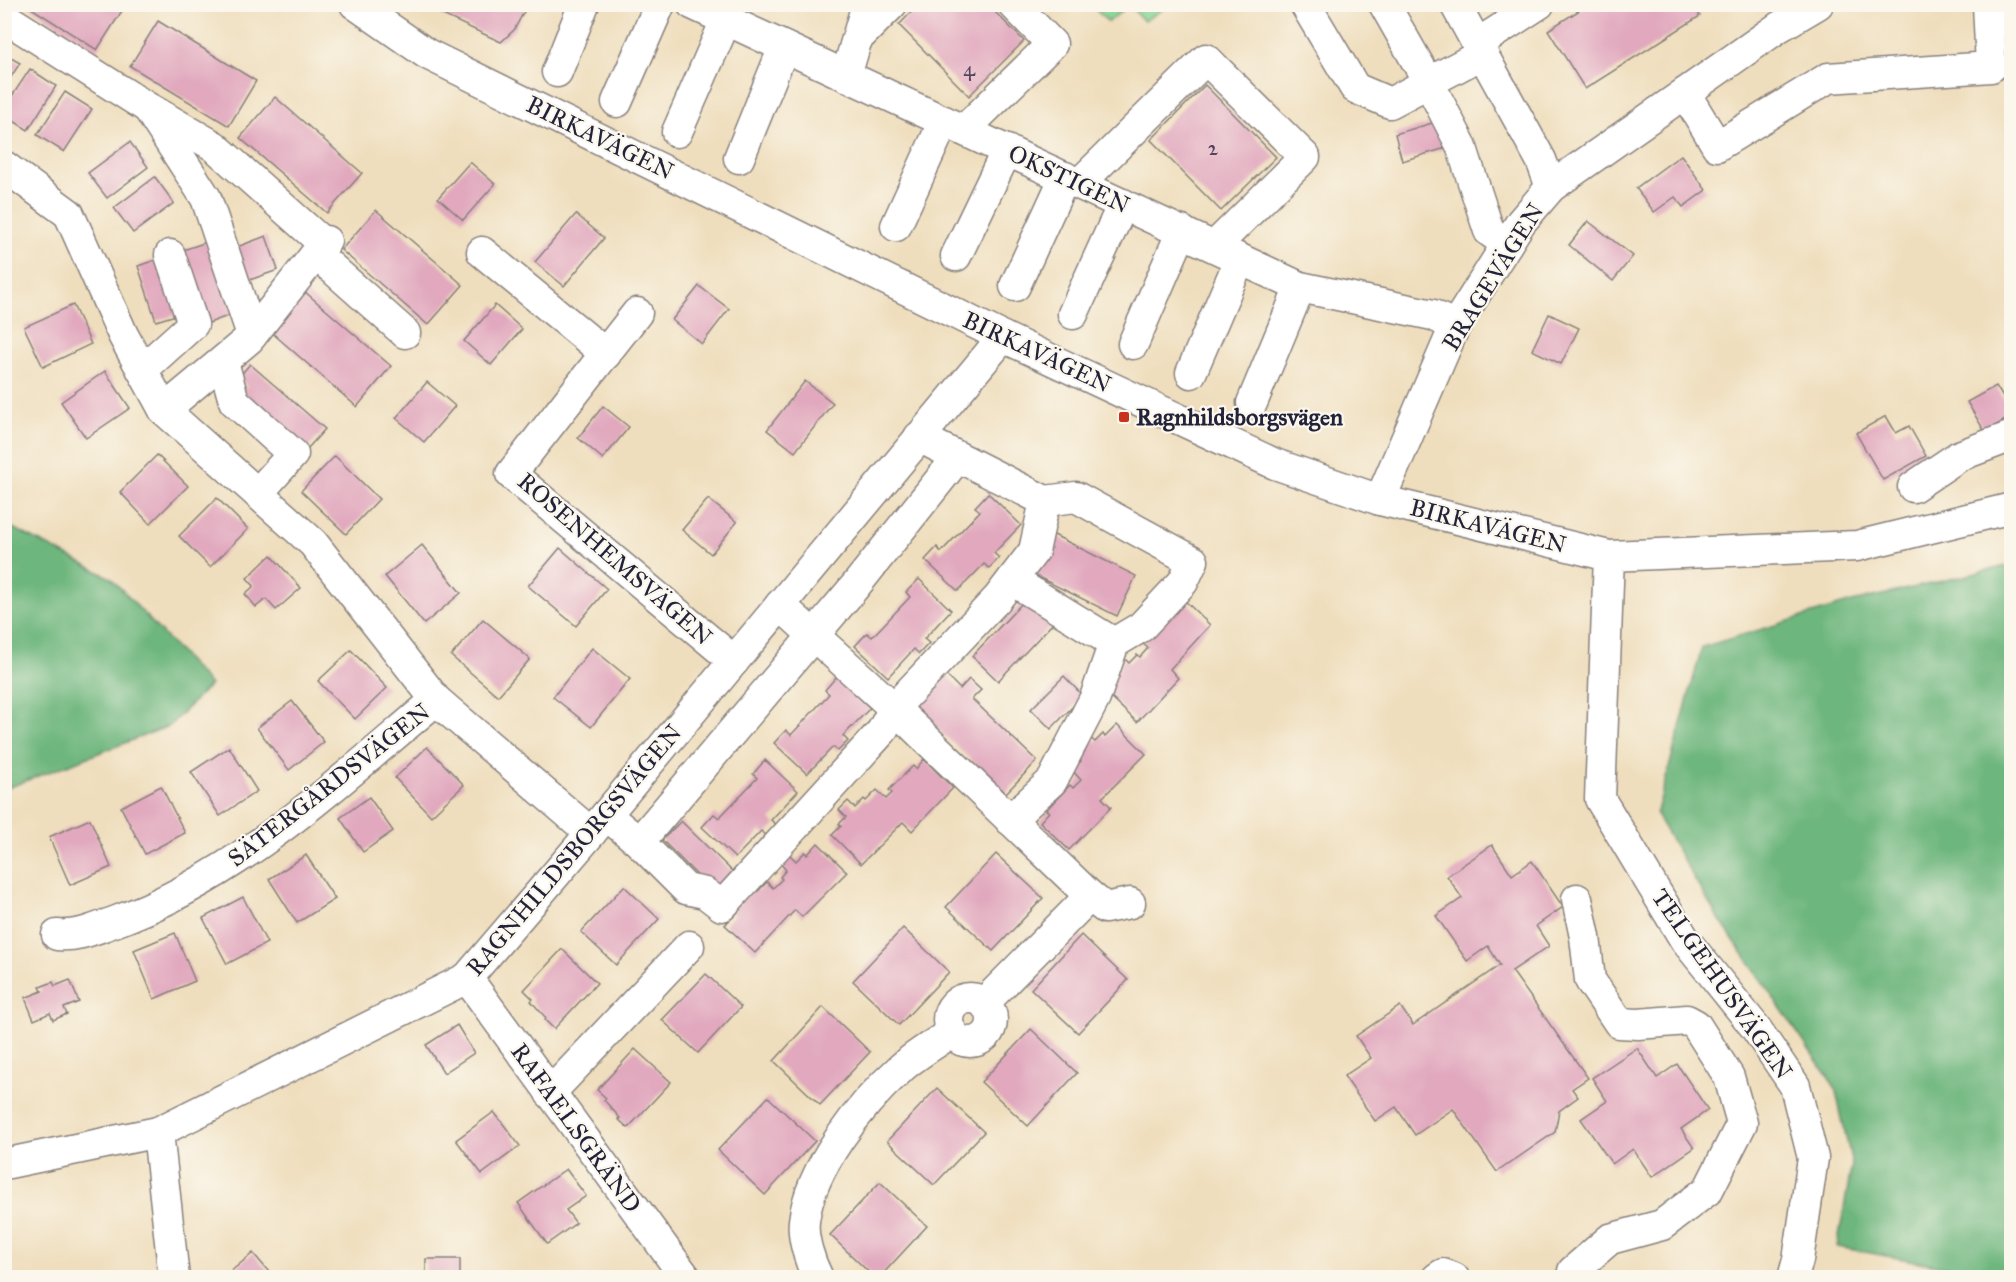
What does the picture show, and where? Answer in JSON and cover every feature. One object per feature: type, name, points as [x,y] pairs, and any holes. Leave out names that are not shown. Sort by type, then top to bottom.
[{"type":"street","name":"BIRKAVÄGEN","points":[[355,4],[427,54],[1003,337],[1275,464],[1380,500],[1609,556],[1857,546],[2012,508]]},
{"type":"street","points":[[557,72],[584,4]]},
{"type":"street","points":[[617,102],[660,4]]},
{"type":"street","name":"OKSTIGEN","points":[[692,4],[1300,287],[1433,315],[1455,326]]},
{"type":"street","points":[[846,76],[867,4]]},
{"type":"street","points":[[858,38],[892,4]]},
{"type":"street","points":[[896,226],[954,126],[1052,44],[1012,4]]},
{"type":"street","points":[[1305,4],[1355,88],[1390,104],[1429,83],[1539,4]]},
{"type":"street","points":[[1384,4],[1461,145],[1489,231],[1507,244]]},
{"type":"street","points":[[1455,4],[1541,160],[1551,187]]},
{"type":"street","name":"BRAGEVÄGEN","points":[[1380,500],[1455,326],[1521,222],[1551,187],[1779,27],[1818,4]]},
{"type":"street","points":[[1685,93],[1717,146],[1828,78],[1991,67],[1988,4]]},
{"type":"street","points":[[4,17],[214,147],[322,246],[405,333]]},
{"type":"street","points":[[677,132],[726,20]]},
{"type":"street","points":[[739,158],[784,47]]},
{"type":"street","points":[[1015,286],[1072,180],[1206,59],[1305,157],[1227,253],[1191,373]]},
{"type":"street","points":[[148,108],[206,198],[252,335]]},
{"type":"street","points":[[957,256],[1007,150]]},
{"type":"street","points":[[4,166],[69,214],[123,335],[164,411],[313,543],[436,700],[598,824],[639,842],[686,890],[705,893],[722,906],[882,731],[894,708],[998,598],[1034,551],[1045,501]]},
{"type":"street","points":[[1073,314],[1123,204]]},
{"type":"street","points":[[1133,344],[1182,231]]},
{"type":"street","points":[[164,411],[252,335],[322,246]]},
{"type":"street","points":[[482,252],[606,354]]},
{"type":"street","points":[[142,370],[193,324],[170,255]]},
{"type":"street","points":[[1252,403],[1300,287]]},
{"type":"street","name":"ROSENHEMSVÄGEN","points":[[638,313],[511,474],[734,661]]},
{"type":"street","name":"RAGNHILDSBORGSVÄGEN","points":[[4,1164],[158,1132],[467,978],[1003,337]]},
{"type":"street","points":[[223,362],[234,401],[293,454],[258,494]]},
{"type":"street","points":[[1913,487],[1959,456],[2012,436]]},
{"type":"street","points":[[920,437],[1045,501],[1076,497],[1193,561],[1183,582],[1141,627],[1114,643],[1095,698],[1052,781],[1010,819]]},
{"type":"street","points":[[639,842],[814,636],[958,457]]},
{"type":"street","name":"TELGEHUSVÄGEN","points":[[1609,556],[1600,799],[1685,940],[1755,1027],[1795,1086],[1813,1158],[1798,1260],[1793,1278]]},
{"type":"street","points":[[1012,580],[1114,643]]},
{"type":"street","points":[[780,605],[894,708],[1090,896],[1105,908],[1130,903]]},
{"type":"street","name":"SÄTERGÅRDSVÄGEN","points":[[57,935],[72,936],[148,910],[234,862],[322,795],[436,700]]},
{"type":"street","points":[[818,1278],[809,1258],[803,1222],[812,1185],[851,1121],[900,1068],[952,1032],[947,1020],[953,1004],[970,997],[984,1003],[1090,896]]},
{"type":"street","points":[[1573,1271],[1610,1239],[1662,1225],[1708,1190],[1742,1123],[1729,1077],[1696,1025],[1687,1020],[1638,1024],[1619,1023],[1590,980],[1586,936],[1577,898]]},
{"type":"street","points":[[550,1093],[689,946]]},
{"type":"street","name":"RAFAELSGRÄND","points":[[467,978],[686,1278]]},
{"type":"street","points":[[158,1132],[174,1278]]},
{"type":"street","points":[[1437,1278],[1443,1274],[1454,1278]]},
{"type":"green space","points":[[1091,5],[1129,5],[1108,22]]},
{"type":"green space","points":[[1129,5],[1169,5],[1144,21]]},
{"type":"green space","points":[[5,524],[111,578],[210,685],[169,726],[5,789]]},
{"type":"green space","points":[[2011,565],[2012,1277],[1985,1278],[1985,1274],[1837,1247],[1852,1164],[1835,1087],[1715,913],[1656,815],[1702,647],[1852,602]]},
{"type":"building","points":[[25,4],[123,4],[125,6],[97,50]]},
{"type":"building","points":[[437,4],[528,4],[514,30],[501,42],[434,11]]},
{"type":"building","points":[[919,4],[987,4],[1024,41],[969,96],[899,25]]},
{"type":"building","points":[[1581,4],[1693,4],[1700,16],[1585,89],[1548,30],[1583,8]]},
{"type":"building","points":[[158,21],[256,81],[229,126],[130,66]]},
{"type":"building","points":[[4,54],[20,63],[4,88]]},
{"type":"building","points":[[30,69],[56,86],[28,130],[4,115],[4,108]]},
{"type":"building","points":[[1205,85],[1276,157],[1221,211],[1151,140]]},
{"type":"building","points":[[65,92],[92,109],[64,152],[37,135]]},
{"type":"building","points":[[275,97],[362,173],[327,213],[240,138]]},
{"type":"building","points":[[1446,119],[1453,146],[1402,161],[1395,134]]},
{"type":"building","points":[[130,142],[148,167],[107,198],[88,173]]},
{"type":"building","points":[[1681,155],[1706,190],[1683,207],[1675,197],[1654,212],[1636,188]]},
{"type":"building","points":[[470,162],[495,184],[463,220],[438,198]]},
{"type":"building","points":[[155,177],[174,203],[133,233],[114,208]]},
{"type":"building","points":[[376,210],[463,285],[428,325],[341,250]]},
{"type":"building","points":[[576,214],[604,238],[564,286],[535,262]]},
{"type":"building","points":[[1588,221],[1633,256],[1613,281],[1569,245]]},
{"type":"building","points":[[266,236],[278,270],[241,283],[229,250]]},
{"type":"building","points":[[207,242],[233,314],[209,323],[183,250]]},
{"type":"building","points":[[161,258],[179,314],[156,321],[138,266]]},
{"type":"building","points":[[699,286],[729,309],[702,344],[672,320]]},
{"type":"building","points":[[304,291],[391,366],[357,407],[270,331]]},
{"type":"building","points":[[73,305],[91,344],[43,367],[24,327]]},
{"type":"building","points":[[495,305],[522,329],[491,365],[464,341]]},
{"type":"building","points":[[1549,314],[1579,328],[1561,364],[1532,350]]},
{"type":"building","points":[[250,364],[325,429],[308,448],[242,391],[247,386],[238,378]]},
{"type":"building","points":[[105,371],[130,408],[86,438],[61,402]]},
{"type":"building","points":[[805,381],[833,403],[795,452],[767,430]]},
{"type":"building","points":[[427,382],[455,406],[424,442],[396,418]]},
{"type":"building","points":[[1996,386],[2012,412],[2012,416],[1985,432],[1967,402]]},
{"type":"building","points":[[603,406],[629,427],[603,459],[578,438]]},
{"type":"building","points":[[1886,416],[1896,433],[1909,426],[1926,456],[1883,480],[1856,433]]},
{"type":"building","points":[[157,455],[188,486],[150,524],[120,492]]},
{"type":"building","points":[[335,456],[379,499],[346,534],[301,491]]},
{"type":"building","points":[[988,493],[1021,525],[994,553],[999,558],[989,568],[984,564],[958,591],[925,560],[937,547],[941,552],[980,511],[975,507]]},
{"type":"building","points":[[217,498],[248,529],[210,567],[179,536]]},
{"type":"building","points":[[708,499],[737,522],[711,554],[682,530]]},
{"type":"building","points":[[1052,534],[1136,576],[1117,616],[1032,574]]},
{"type":"building","points":[[422,545],[461,593],[424,624],[385,576]]},
{"type":"building","points":[[560,548],[607,589],[576,626],[528,586]]},
{"type":"building","points":[[271,555],[301,588],[276,610],[266,599],[256,607],[245,594],[254,586],[247,578]]},
{"type":"building","points":[[919,579],[951,610],[924,639],[929,643],[919,654],[914,649],[888,677],[855,646],[867,633],[872,637],[910,597],[906,592]]},
{"type":"building","points":[[1181,597],[1210,625],[1170,669],[1178,678],[1137,722],[1106,693],[1124,658],[1129,663],[1137,655],[1140,657],[1148,648],[1143,644]]},
{"type":"building","points":[[1027,598],[1053,623],[998,681],[972,656]]},
{"type":"building","points":[[483,619],[530,659],[498,696],[451,656]]},
{"type":"building","points":[[592,648],[630,679],[591,727],[553,697]]},
{"type":"building","points":[[351,650],[387,688],[355,719],[318,681]]},
{"type":"building","points":[[942,671],[960,689],[969,679],[981,690],[972,699],[1037,761],[1006,793],[911,704]]},
{"type":"building","points":[[837,676],[870,708],[843,736],[848,741],[838,751],[833,747],[807,774],[774,743],[786,730],[791,735],[829,694],[825,690]]},
{"type":"building","points":[[1064,676],[1083,696],[1051,729],[1031,709]]},
{"type":"building","points":[[292,701],[324,742],[289,770],[257,728]]},
{"type":"building","points":[[1117,725],[1146,754],[1102,798],[1111,807],[1069,850],[1040,822],[1049,812],[1046,810],[1070,785],[1073,788],[1081,780],[1072,770],[1081,761],[1079,759],[1085,752],[1079,745],[1088,736],[1095,742],[1103,734],[1105,737]]},
{"type":"building","points":[[229,747],[257,791],[220,816],[191,772]]},
{"type":"building","points":[[427,747],[464,785],[431,816],[395,778]]},
{"type":"building","points":[[924,759],[953,788],[912,831],[903,822],[861,864],[832,835],[846,817],[839,810],[848,801],[855,808],[877,790],[886,799],[892,793],[889,790],[913,766],[916,769]]},
{"type":"building","points":[[765,760],[798,791],[771,820],[776,825],[766,835],[761,831],[735,858],[702,827],[714,814],[719,818],[757,778],[753,774]]},
{"type":"building","points":[[161,786],[185,833],[145,854],[121,807]]},
{"type":"building","points":[[369,797],[393,831],[363,852],[340,818]]},
{"type":"building","points":[[90,819],[111,867],[70,885],[49,837]]},
{"type":"building","points":[[681,821],[734,873],[715,893],[662,840]]},
{"type":"building","points":[[818,843],[847,872],[802,917],[795,910],[755,953],[725,925],[734,915],[731,912],[755,888],[758,891],[767,882],[773,888],[782,879],[780,877],[786,870],[780,863],[789,854],[796,861],[805,852],[807,855]]},
{"type":"building","points":[[1492,845],[1512,875],[1532,861],[1563,907],[1536,926],[1549,946],[1512,971],[1588,1078],[1572,1089],[1578,1097],[1559,1111],[1555,1132],[1497,1172],[1453,1109],[1415,1135],[1396,1107],[1375,1121],[1344,1076],[1371,1058],[1356,1036],[1400,1006],[1413,1025],[1500,965],[1488,946],[1467,961],[1436,916],[1462,898],[1447,876]]},
{"type":"building","points":[[996,854],[1043,898],[993,951],[946,907]]},
{"type":"building","points":[[306,855],[335,899],[297,923],[269,879]]},
{"type":"building","points":[[624,886],[659,919],[616,965],[581,932]]},
{"type":"building","points":[[243,897],[267,943],[227,964],[203,918]]},
{"type":"building","points":[[903,928],[949,972],[899,1025],[853,981]]},
{"type":"building","points":[[175,933],[195,981],[154,999],[134,950]]},
{"type":"building","points":[[1081,935],[1128,980],[1078,1033],[1031,989]]},
{"type":"building","points":[[562,949],[597,983],[554,1029],[524,990]]},
{"type":"building","points":[[706,974],[741,1007],[698,1053],[662,1020]]},
{"type":"building","points":[[70,980],[79,1002],[64,1008],[67,1014],[53,1020],[50,1013],[34,1020],[25,998],[42,991],[40,987],[53,982],[55,986]]},
{"type":"building","points":[[823,1007],[870,1052],[820,1105],[774,1061]]},
{"type":"building","points":[[457,1025],[474,1053],[444,1073],[426,1045]]},
{"type":"building","points":[[1031,1029],[1077,1073],[1028,1126],[981,1082]]},
{"type":"building","points":[[1637,1048],[1657,1078],[1677,1064],[1708,1110],[1681,1129],[1694,1148],[1652,1177],[1633,1149],[1612,1164],[1581,1119],[1607,1101],[1592,1078]]},
{"type":"building","points":[[635,1049],[671,1082],[628,1128],[618,1119],[620,1118],[604,1100],[606,1098],[597,1090]]},
{"type":"building","points":[[937,1088],[984,1132],[934,1185],[887,1141]]},
{"type":"building","points":[[768,1097],[815,1141],[765,1195],[718,1150]]},
{"type":"building","points":[[494,1112],[520,1146],[482,1174],[456,1140]]},
{"type":"building","points":[[566,1169],[586,1196],[566,1210],[576,1223],[547,1244],[518,1203]]},
{"type":"building","points":[[880,1182],[927,1226],[879,1278],[875,1278],[830,1235]]},
{"type":"building","points":[[253,1253],[274,1278],[235,1278],[230,1272]]},
{"type":"building","points":[[426,1259],[460,1259],[460,1278],[426,1278]]},
{"type":"place","name":"Ragnhildsborgsvägen","points":[[1124,417]]}]
